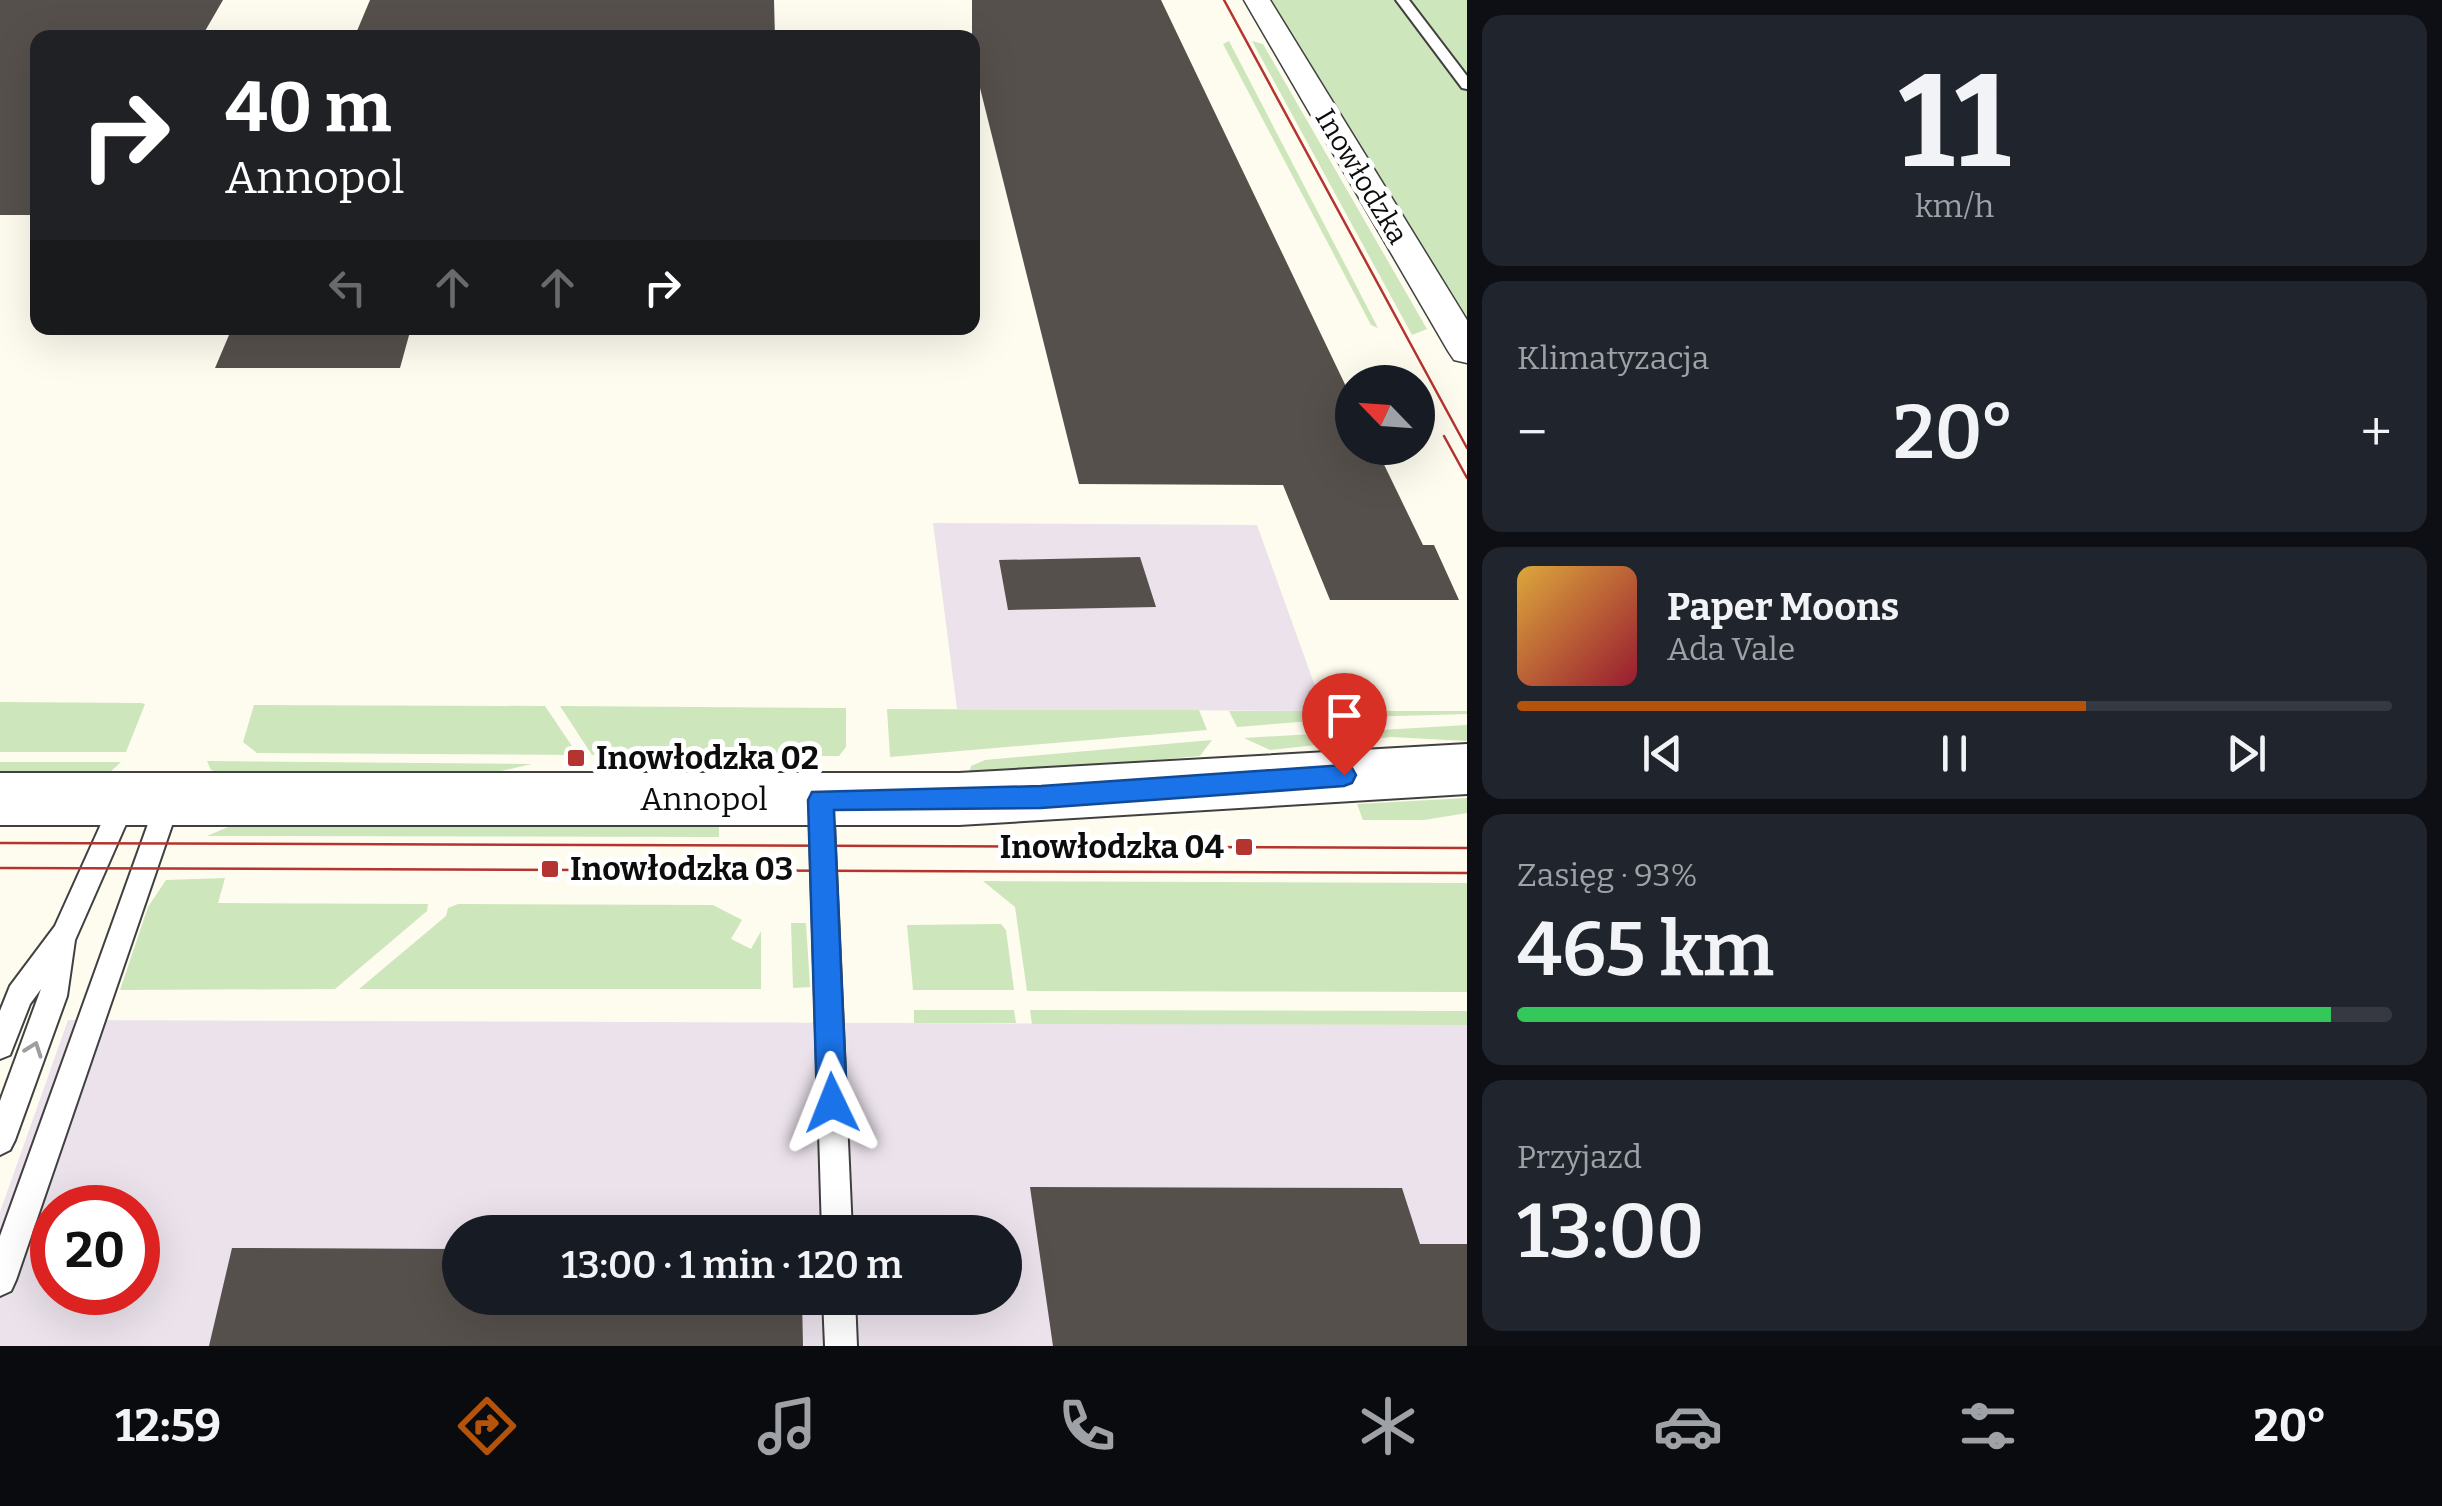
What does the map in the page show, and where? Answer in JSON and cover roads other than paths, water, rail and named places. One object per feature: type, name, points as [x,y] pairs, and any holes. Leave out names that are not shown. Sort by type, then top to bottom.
[{"type":"street","name":"Inowłodzka","points":[[1257,0],[1467,351]]},
{"type":"street","name":"Annopol","points":[[0,799],[1041,797],[1467,769]]},
{"type":"lane","points":[[1402,0],[1467,85]]},
{"type":"lane","points":[[0,1045],[20,995],[64,935],[147,799]]},
{"type":"lane","points":[[0,1280],[147,799]]},
{"type":"lane","points":[[821,800],[836,1215]]},
{"type":"lane","points":[[0,1140],[53,996],[64,935]]},
{"type":"lane","points":[[840,1315],[841,1346]]},
{"type":"tram line","points":[[1224,0],[1467,448]]},
{"type":"tram line","points":[[1444,436],[1467,478]]},
{"type":"tram line","points":[[0,843],[1467,848]]},
{"type":"tram line","points":[[0,868],[1467,873]]},
{"type":"place","name":"Inowłodzka 02","points":[[576,758]]},
{"type":"place","name":"Inowłodzka 04","points":[[1244,847]]},
{"type":"place","name":"Inowłodzka 03","points":[[550,869]]}]
